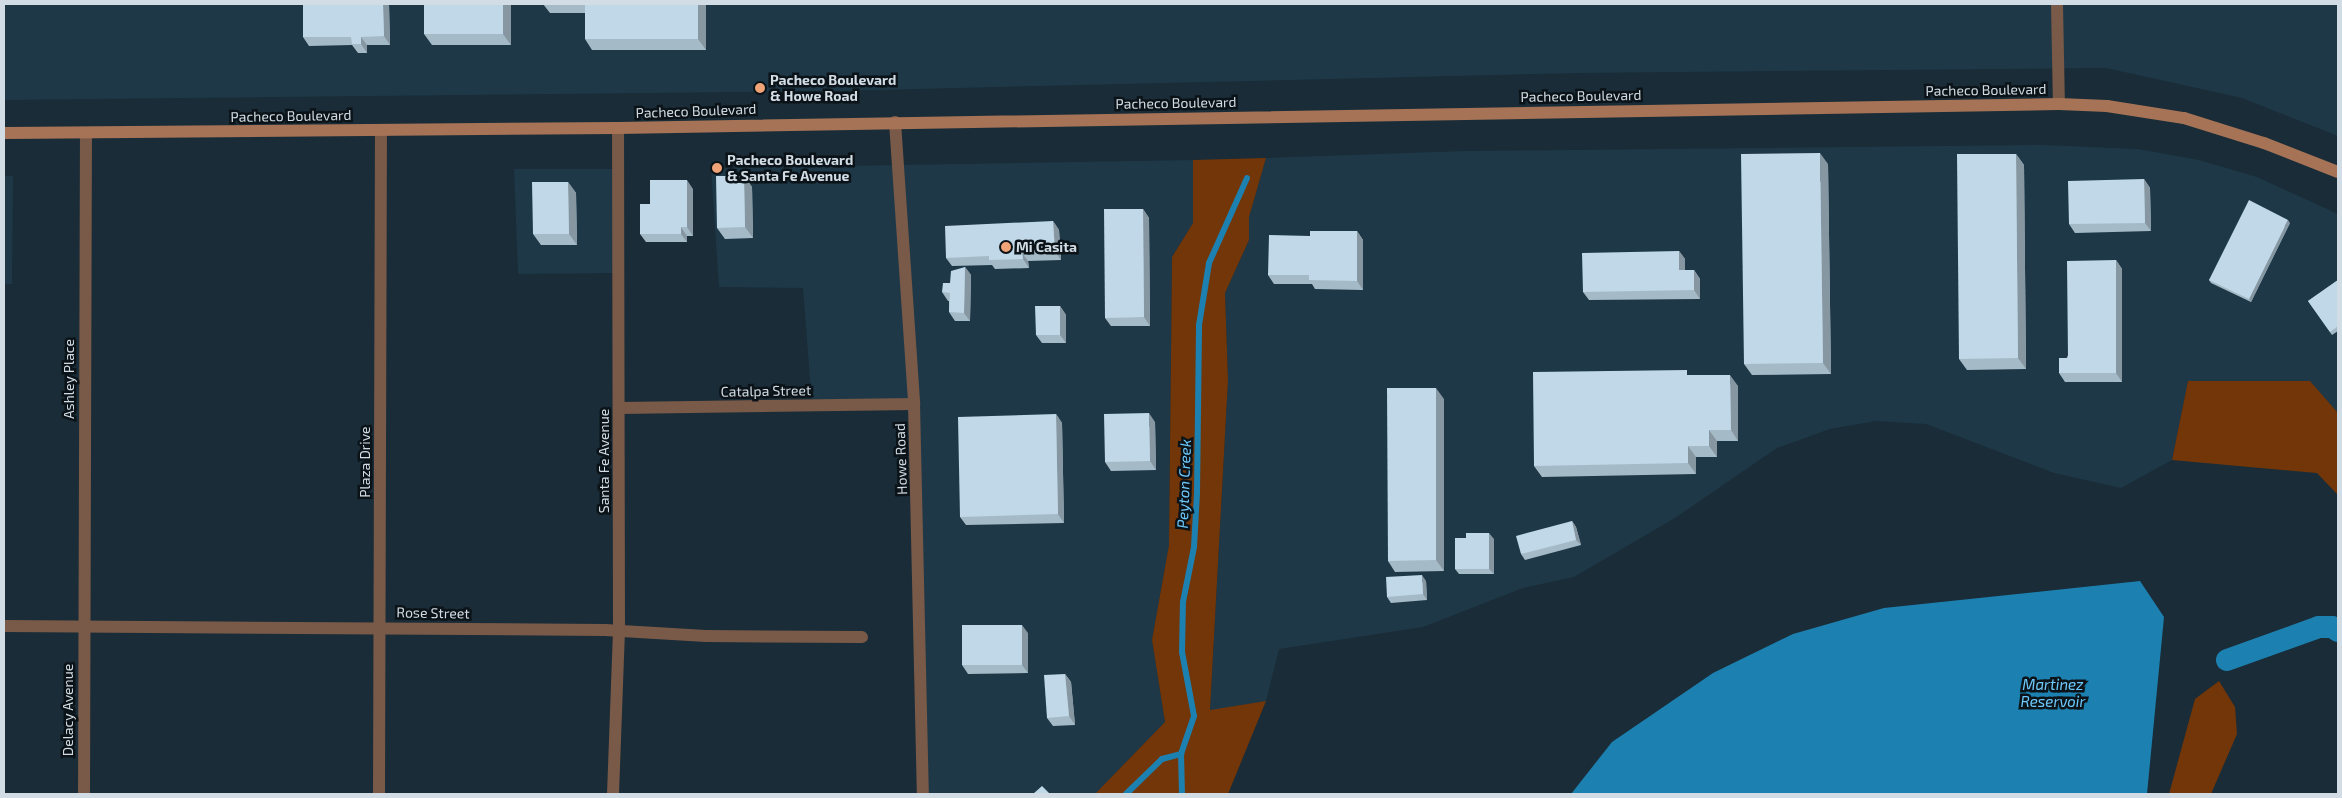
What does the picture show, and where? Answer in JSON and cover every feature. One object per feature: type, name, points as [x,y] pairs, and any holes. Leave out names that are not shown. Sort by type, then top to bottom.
[{"type":"main road","name":"Pacheco Boulevard","points":[[4,133],[618,128],[2059,104],[2107,106],[2184,118],[2264,143],[2338,172]]},
{"type":"street","points":[[2057,4],[2059,104]]},
{"type":"street","name":"Howe Road","points":[[895,122],[914,404],[923,794]]},
{"type":"street","name":"Santa Fe Avenue","points":[[613,794],[619,630],[618,128]]},
{"type":"street","name":"Plaza Drive","points":[[379,794],[381,130]]},
{"type":"street","name":"Ashley Place","points":[[83,626],[86,132]]},
{"type":"street","name":"Catalpa Street","points":[[619,408],[914,404]]},
{"type":"street","name":"Rose Street","points":[[4,626],[380,627],[619,630],[706,636],[862,636]]},
{"type":"street","name":"Delacy Avenue","points":[[83,626],[84,794]]},
{"type":"shaded area","points":[[4,4],[2338,4],[2338,136],[2242,98],[2106,68],[1578,73],[835,91],[4,100]]},
{"type":"shaded area","points":[[2043,145],[2138,149],[2199,160],[2257,177],[2338,214],[2338,413],[2309,381],[2188,381],[2172,460],[2121,488],[2054,473],[1926,424],[1876,421],[1830,429],[1777,448],[1675,518],[1574,577],[1523,588],[1423,627],[1279,649],[1266,701],[1210,711],[1228,380],[1225,293],[1249,240],[1249,217],[1266,158],[1466,151]]},
{"type":"shaded area","points":[[1266,158],[1249,217],[1249,240],[1225,293],[1228,380],[1210,710],[1266,701],[1228,794],[1095,794],[1165,722],[1152,640],[1169,545],[1172,257],[1193,223],[1193,160]]},
{"type":"shaded area","points":[[1193,160],[1193,223],[1172,257],[1169,545],[1152,640],[1165,722],[1095,794],[923,794],[914,405],[812,405],[803,288],[719,287],[711,168]]},
{"type":"shaded area","points":[[514,169],[618,169],[618,273],[518,274]]},
{"type":"shaded area","points":[[4,176],[13,176],[12,284],[4,284]]},
{"type":"shaded area","points":[[2188,381],[2310,381],[2338,413],[2338,495],[2317,473],[2172,460]]},
{"type":"shaded area","points":[[2219,681],[2235,707],[2237,734],[2211,794],[2169,794],[2195,699]]},
{"type":"water","name":"Martinez Reservoir","points":[[2140,581],[2164,617],[2147,794],[1571,794],[1612,742],[1713,673],[1793,634],[1884,608]]},
{"type":"building","points":[[303,4],[383,4],[384,36],[361,37],[361,44],[352,44],[351,37],[303,37]]},
{"type":"building","points":[[424,4],[503,4],[503,34],[424,34]]},
{"type":"building","points":[[585,4],[698,4],[698,39],[585,39]]},
{"type":"building","points":[[1820,153],[1823,363],[1744,364],[1741,154]]},
{"type":"building","points":[[1957,154],[2016,154],[2018,358],[1959,359]]},
{"type":"building","points":[[716,176],[744,176],[745,227],[717,228]]},
{"type":"building","points":[[2144,179],[2145,223],[2069,224],[2068,181]]},
{"type":"building","points":[[650,180],[687,180],[687,227],[681,227],[681,234],[640,234],[640,204],[650,204]]},
{"type":"building","points":[[532,182],[568,182],[569,234],[533,234]]},
{"type":"building","points":[[2249,200],[2288,220],[2249,299],[2209,280]]},
{"type":"building","points":[[1104,209],[1143,209],[1144,317],[1105,318]]},
{"type":"building","name":"Mi Casita","points":[[1053,221],[1055,251],[1022,253],[1023,259],[989,260],[989,256],[946,258],[945,226]]},
{"type":"building","points":[[1310,231],[1357,231],[1357,281],[1309,280],[1309,275],[1268,275],[1269,235],[1310,236]]},
{"type":"building","points":[[1679,251],[1679,270],[1694,270],[1694,290],[1583,292],[1582,253]]},
{"type":"building","points":[[2116,260],[2116,373],[2059,373],[2059,358],[2068,358],[2067,261]]},
{"type":"building","points":[[965,267],[964,313],[949,312],[950,293],[942,292],[943,283],[950,283],[951,271]]},
{"type":"building","points":[[2338,280],[2338,326],[2330,332],[2308,301]]},
{"type":"building","points":[[1035,306],[1060,306],[1060,335],[1036,335]]},
{"type":"building","points":[[1687,370],[1687,375],[1730,375],[1731,430],[1709,430],[1709,446],[1688,446],[1688,463],[1534,466],[1533,372]]},
{"type":"building","points":[[1387,388],[1436,388],[1436,560],[1388,561]]},
{"type":"building","points":[[1149,413],[1150,461],[1105,462],[1104,414]]},
{"type":"building","points":[[1056,414],[1058,514],[960,517],[958,417]]},
{"type":"building","points":[[1572,521],[1576,540],[1521,554],[1516,536]]},
{"type":"building","points":[[1466,533],[1489,533],[1489,569],[1455,569],[1455,538],[1466,538]]},
{"type":"building","points":[[1422,575],[1423,594],[1387,597],[1386,577]]},
{"type":"building","points":[[962,625],[1022,625],[1022,665],[962,665]]},
{"type":"building","points":[[1065,674],[1069,716],[1047,718],[1044,675]]},
{"type":"building","points":[[1042,786],[1050,794],[1033,794]]},
{"type":"waterway","name":"Peyton Creek","points":[[1182,794],[1181,754],[1194,716],[1182,652],[1183,602],[1194,547],[1197,493],[1199,325],[1209,263],[1247,178]]},
{"type":"waterway","points":[[2227,660],[2319,627],[2332,627],[2338,631]]},
{"type":"waterway","points":[[1126,794],[1162,759],[1181,754]]},
{"type":"place","name":"Pacheco Boulevard & Howe Road","points":[[760,88]]},
{"type":"place","name":"Pacheco Boulevard & Santa Fe Avenue","points":[[717,168]]},
{"type":"place","name":"Mi Casita","points":[[1006,247]]}]
